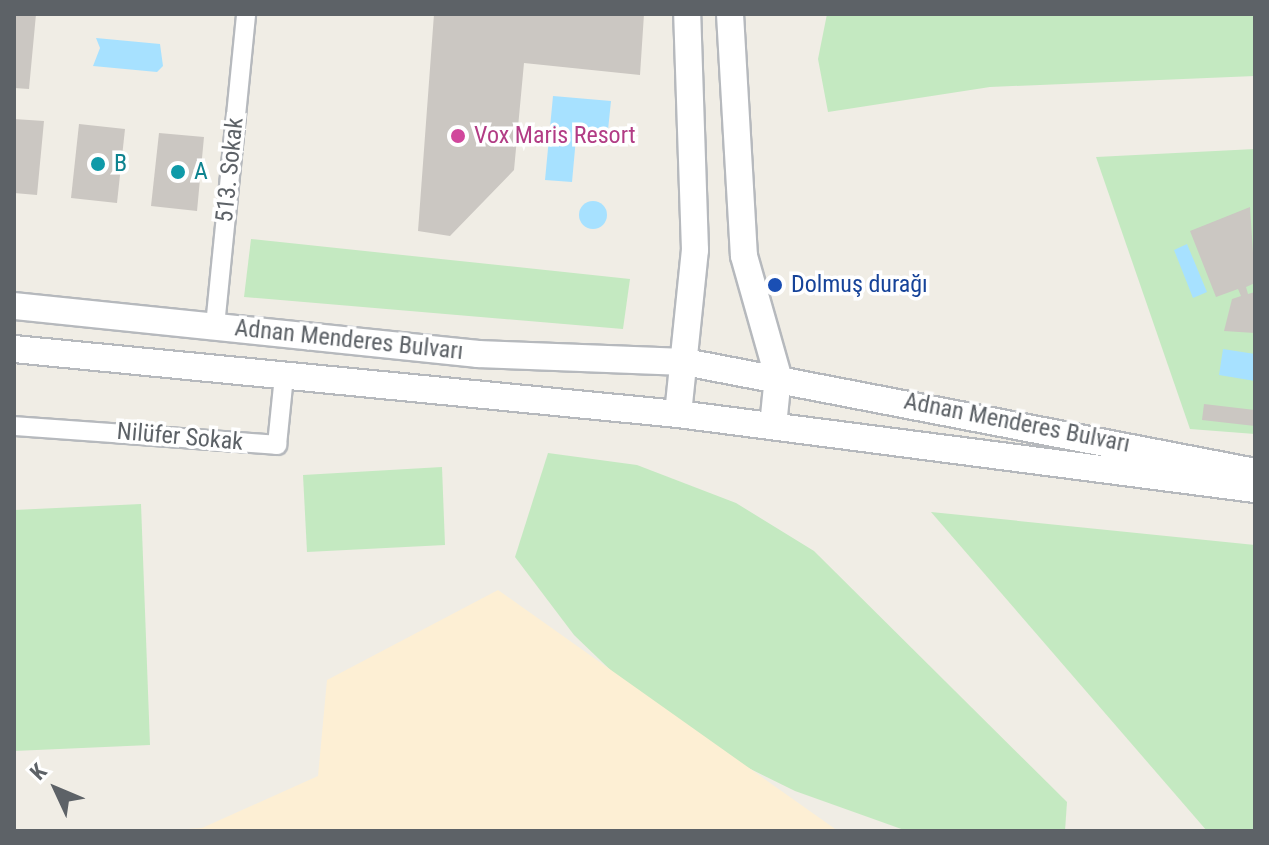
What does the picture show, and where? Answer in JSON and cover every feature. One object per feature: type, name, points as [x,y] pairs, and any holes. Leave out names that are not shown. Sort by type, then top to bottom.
[{"type":"main road","points":[[678,414],[695,250],[687,14]]},
{"type":"main road","points":[[730,14],[744,256],[778,376],[773,426]]},
{"type":"main road","name":"Adnan Menderes Bulvarı","points":[[14,306],[478,354],[685,362],[778,376],[1255,472]]},
{"type":"main road","name":"Adnan Menderes Bulvarı","points":[[14,349],[678,414],[1255,489]]},
{"type":"street","name":"513. Sokak","points":[[215,326],[246,14]]},
{"type":"street","name":"Nilüfer Sokak","points":[[14,426],[277,445],[284,376]]},
{"type":"green space","points":[[827,14],[1255,14],[1255,76],[990,87],[828,112],[818,59]]},
{"type":"green space","points":[[1255,149],[1255,434],[1190,429],[1096,157]]},
{"type":"green space","points":[[251,239],[630,279],[623,329],[244,297]]},
{"type":"green space","points":[[548,453],[637,465],[736,503],[814,551],[1067,802],[1065,831],[907,831],[795,791],[674,731],[574,635],[515,557]]},
{"type":"green space","points":[[442,467],[445,545],[307,552],[303,475]]},
{"type":"green space","points":[[141,504],[150,745],[14,751],[14,510]]},
{"type":"green space","points":[[931,512],[1255,545],[1255,831],[1207,831]]},
{"type":"sand","points":[[498,590],[838,831],[155,831],[202,828],[318,776],[327,680]]},
{"type":"water","points":[[96,38],[160,44],[163,66],[157,72],[93,66],[100,48]]},
{"type":"water","points":[[553,96],[611,101],[608,130],[577,127],[572,182],[545,180]]},
{"type":"water","points":[[593,201],[603,205],[607,215],[603,225],[593,229],[583,225],[579,215],[583,205]]},
{"type":"water","points":[[1187,244],[1207,292],[1193,298],[1174,250]]},
{"type":"water","points":[[1223,349],[1255,354],[1255,381],[1219,375]]},
{"type":"building","points":[[14,14],[36,14],[29,89],[14,88]]},
{"type":"building","points":[[434,14],[644,14],[640,75],[524,63],[514,170],[450,236],[418,231]]},
{"type":"building","points":[[14,119],[44,121],[37,195],[14,193]]},
{"type":"building","name":"B","points":[[79,124],[125,129],[117,203],[71,198]]},
{"type":"building","name":"A","points":[[159,133],[204,137],[197,211],[151,206]]},
{"type":"building","points":[[1250,207],[1255,283],[1246,287],[1248,294],[1255,292],[1255,333],[1224,331],[1232,299],[1241,296],[1238,289],[1216,297],[1190,231]]},
{"type":"building","points":[[1204,404],[1255,410],[1255,426],[1202,420]]},
{"type":"place","name":"Vox Maris Resort","points":[[458,136]]},
{"type":"place","name":"B","points":[[98,164]]},
{"type":"place","name":"A","points":[[178,172]]},
{"type":"place","name":"Dolmuş durağı","points":[[775,285]]}]
